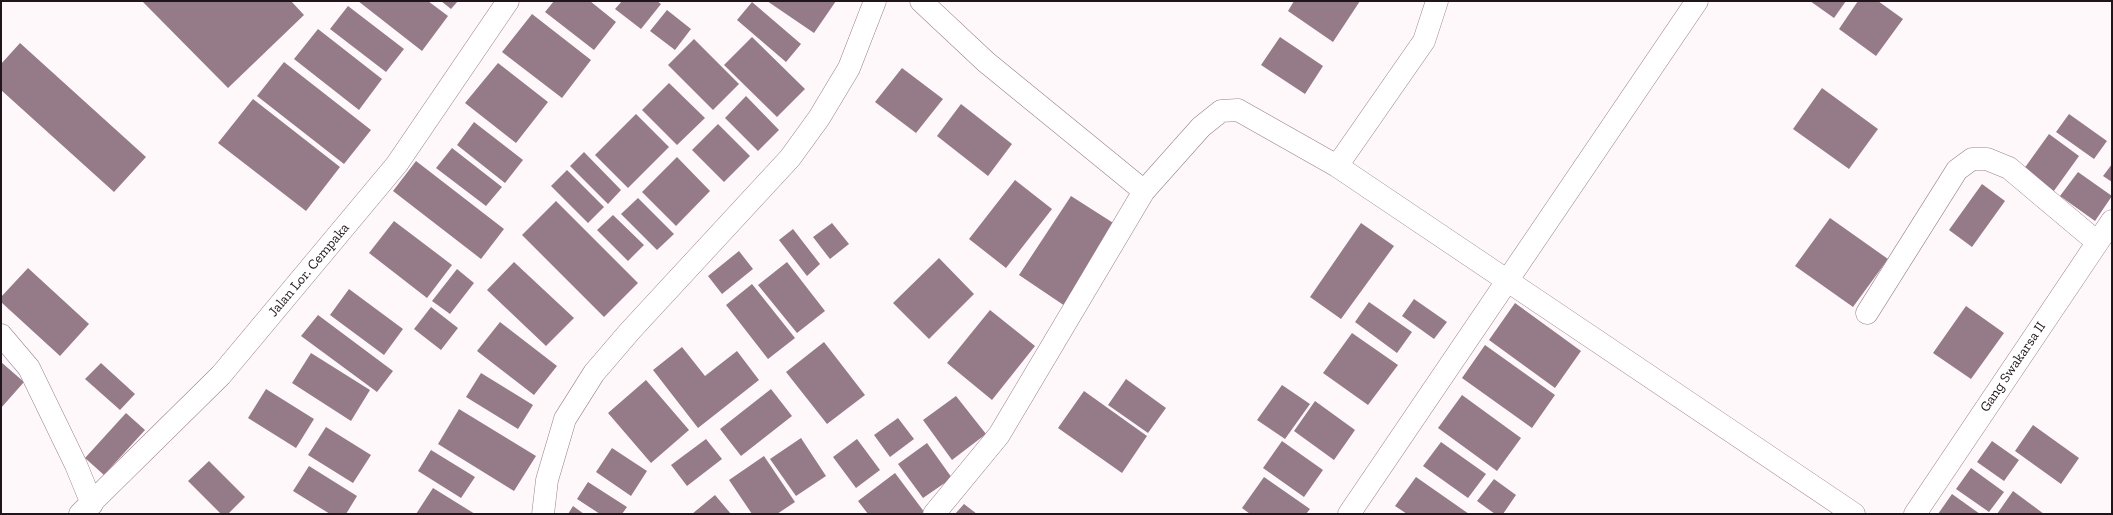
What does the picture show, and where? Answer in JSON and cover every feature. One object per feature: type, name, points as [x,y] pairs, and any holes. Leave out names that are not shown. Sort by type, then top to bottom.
[{"type":"street","name":"Jalan Lor. Cempaka","points":[[86,509],[221,375],[392,170],[508,1]]},
{"type":"street","points":[[543,514],[547,480],[565,419],[594,373],[630,331],[790,158],[819,118],[849,68],[875,1]]},
{"type":"street","points":[[921,1],[986,62],[1144,191]]},
{"type":"street","points":[[1337,166],[1424,41],[1437,1]]},
{"type":"street","points":[[1349,514],[1697,1]]},
{"type":"street","points":[[934,514],[999,435],[1144,191],[1201,127],[1221,111],[1238,110],[1337,166],[1854,514]]},
{"type":"street","points":[[1867,313],[1957,170],[1972,159],[1987,159],[2009,168],[2097,242]]},
{"type":"street","name":"Gang Swakarsa II","points":[[1915,514],[2112,221]]},
{"type":"street","points":[[1,334],[29,368],[76,464],[86,509]]},
{"type":"building","points":[[142,1],[291,1],[304,15],[228,88]]},
{"type":"building","points":[[358,1],[428,1],[448,16],[422,51]]},
{"type":"building","points":[[441,1],[458,1],[451,9]]},
{"type":"building","points":[[554,1],[590,1],[616,22],[594,50],[545,12]]},
{"type":"building","points":[[622,1],[657,1],[661,4],[641,29],[615,9]]},
{"type":"building","points":[[767,1],[836,1],[814,33]]},
{"type":"building","points":[[1294,1],[1360,1],[1333,42],[1288,11]]},
{"type":"building","points":[[1810,1],[1846,1],[1834,18]]},
{"type":"building","points":[[1858,1],[1878,1],[1903,19],[1876,56],[1839,29]]},
{"type":"building","points":[[752,2],[801,44],[786,62],[737,20]]},
{"type":"building","points":[[348,6],[404,49],[386,72],[330,29]]},
{"type":"building","points":[[667,10],[691,29],[675,50],[650,31]]},
{"type":"building","points":[[532,14],[591,60],[562,98],[502,52]]},
{"type":"building","points":[[318,29],[382,79],[359,110],[294,59]]},
{"type":"building","points":[[752,37],[805,89],[777,117],[724,65]]},
{"type":"building","points":[[1280,37],[1323,66],[1305,94],[1261,65]]},
{"type":"building","points":[[694,39],[739,84],[713,110],[668,65]]},
{"type":"building","points":[[20,43],[146,157],[114,192],[1,90],[1,64]]},
{"type":"building","points":[[284,62],[371,130],[344,164],[257,96]]},
{"type":"building","points":[[498,63],[548,102],[516,143],[465,103]]},
{"type":"building","points":[[902,68],[943,99],[916,133],[875,102]]},
{"type":"building","points":[[669,83],[705,118],[677,145],[642,110]]},
{"type":"building","points":[[1822,88],[1878,129],[1849,169],[1793,129]]},
{"type":"building","points":[[746,96],[779,130],[758,151],[725,118]]},
{"type":"building","points":[[253,99],[340,167],[306,211],[218,143]]},
{"type":"building","points":[[961,104],[1012,144],[988,176],[937,136]]},
{"type":"building","points":[[636,114],[669,147],[628,188],[595,155]]},
{"type":"building","points":[[2069,114],[2107,141],[2094,159],[2056,132]]},
{"type":"building","points":[[474,122],[523,160],[505,183],[457,145]]},
{"type":"building","points":[[718,124],[750,156],[724,182],[692,150]]},
{"type":"building","points":[[2049,134],[2079,156],[2051,195],[2021,173]]},
{"type":"building","points":[[452,148],[502,187],[486,206],[436,168]]},
{"type":"building","points":[[584,152],[621,190],[608,204],[570,166]]},
{"type":"building","points":[[677,157],[710,191],[676,226],[642,192]]},
{"type":"building","points":[[416,161],[504,229],[481,259],[393,191]]},
{"type":"building","points":[[2112,164],[2112,182],[2103,176]]},
{"type":"building","points":[[567,170],[604,207],[588,223],[551,186]]},
{"type":"building","points":[[2078,172],[2112,196],[2095,221],[2060,196]]},
{"type":"building","points":[[1015,180],[1052,209],[1006,268],[969,239]]},
{"type":"building","points":[[1982,184],[2005,201],[1972,247],[1949,230]]},
{"type":"building","points":[[1071,196],[1118,226],[1065,306],[1019,275]]},
{"type":"building","points":[[638,198],[674,234],[657,250],[621,214]]},
{"type":"building","points":[[556,201],[638,283],[604,317],[522,235]]},
{"type":"building","points":[[613,215],[644,245],[628,261],[597,230]]},
{"type":"building","points":[[1830,218],[1888,259],[1853,307],[1795,266]]},
{"type":"building","points":[[394,221],[452,265],[427,298],[369,253]]},
{"type":"building","points":[[832,223],[849,244],[830,259],[813,237]]},
{"type":"building","points":[[1361,223],[1394,246],[1341,319],[1310,297]]},
{"type":"building","points":[[793,229],[820,264],[807,276],[779,240]]},
{"type":"building","points":[[739,251],[753,269],[722,294],[708,276]]},
{"type":"building","points":[[939,258],[974,294],[929,339],[893,303]]},
{"type":"building","points":[[514,262],[574,318],[546,346],[487,290]]},
{"type":"building","points":[[787,262],[825,311],[797,333],[758,285]]},
{"type":"building","points":[[28,268],[89,324],[60,356],[1,302],[1,297]]},
{"type":"building","points":[[457,269],[474,283],[450,314],[432,301]]},
{"type":"building","points":[[752,284],[795,338],[768,359],[726,305]]},
{"type":"building","points":[[349,289],[403,329],[384,355],[330,315]]},
{"type":"building","points":[[1414,299],[1447,322],[1434,339],[1402,316]]},
{"type":"building","points":[[1369,302],[1412,332],[1397,353],[1355,322]]},
{"type":"building","points":[[1515,303],[1581,351],[1555,388],[1489,340]]},
{"type":"building","points":[[1966,306],[2004,333],[1971,379],[1933,353]]},
{"type":"building","points":[[431,307],[458,328],[441,350],[414,329]]},
{"type":"building","points":[[990,310],[1035,346],[992,400],[947,363]]},
{"type":"building","points":[[318,315],[393,371],[377,392],[301,336]]},
{"type":"building","points":[[500,322],[557,366],[534,395],[477,351]]},
{"type":"building","points":[[1352,333],[1398,365],[1368,405],[1323,373]]},
{"type":"building","points":[[824,342],[865,395],[827,424],[786,372]]},
{"type":"building","points":[[1485,345],[1555,395],[1532,428],[1462,378]]},
{"type":"building","points":[[682,347],[705,376],[737,351],[759,380],[698,428],[653,370]]},
{"type":"building","points":[[311,353],[370,390],[351,421],[292,383]]},
{"type":"building","points":[[1,362],[24,382],[1,408]]},
{"type":"building","points":[[101,363],[135,394],[120,410],[85,379]]},
{"type":"building","points":[[481,373],[533,405],[518,429],[466,397]]},
{"type":"building","points":[[1126,379],[1166,408],[1148,433],[1108,405]]},
{"type":"building","points":[[646,380],[689,430],[651,463],[608,413]]},
{"type":"building","points":[[1282,385],[1310,404],[1285,439],[1257,420]]},
{"type":"building","points":[[266,389],[314,419],[296,448],[248,418]]},
{"type":"building","points":[[771,389],[792,416],[741,456],[720,429]]},
{"type":"building","points":[[1084,391],[1147,436],[1122,473],[1058,428]]},
{"type":"building","points":[[1462,395],[1521,438],[1497,471],[1438,428]]},
{"type":"building","points":[[956,396],[986,434],[952,460],[923,420]]},
{"type":"building","points":[[1315,401],[1355,430],[1334,460],[1294,431]]},
{"type":"building","points":[[459,409],[536,456],[514,491],[438,444]]},
{"type":"building","points":[[126,413],[145,430],[104,475],[85,458]]},
{"type":"building","points":[[898,418],[914,439],[890,457],[874,435]]},
{"type":"building","points":[[2033,425],[2079,458],[2061,484],[2015,451]]},
{"type":"building","points":[[326,427],[371,455],[353,483],[308,455]]},
{"type":"building","points":[[801,438],[826,476],[796,496],[770,459]]},
{"type":"building","points":[[706,439],[722,459],[687,486],[671,465]]},
{"type":"building","points":[[857,439],[880,470],[856,488],[833,457]]},
{"type":"building","points":[[1282,441],[1323,470],[1304,497],[1263,468]]},
{"type":"building","points":[[1992,441],[2019,460],[2004,481],[1977,462]]},
{"type":"building","points":[[1441,442],[1486,474],[1468,498],[1423,466]]},
{"type":"building","points":[[927,443],[952,478],[923,498],[898,464]]},
{"type":"building","points":[[612,448],[647,471],[631,496],[596,472]]},
{"type":"building","points":[[431,450],[475,477],[461,498],[418,471]]},
{"type":"building","points":[[764,456],[795,502],[777,514],[752,514],[729,480]]},
{"type":"building","points":[[209,461],[245,497],[228,514],[221,514],[188,481]]},
{"type":"building","points":[[309,466],[357,496],[346,514],[330,514],[293,491]]},
{"type":"building","points":[[1971,468],[2004,492],[1989,512],[1956,489]]},
{"type":"building","points":[[895,473],[925,513],[924,514],[868,514],[858,501]]},
{"type":"building","points":[[1264,477],[1310,509],[1306,514],[1250,514],[1242,508]]},
{"type":"building","points":[[1416,477],[1469,514],[1407,514],[1395,506]]},
{"type":"building","points":[[1494,479],[1516,495],[1503,514],[1495,514],[1477,501]]},
{"type":"building","points":[[588,482],[627,507],[622,514],[600,514],[577,499]]},
{"type":"building","points":[[433,488],[475,514],[416,514]]},
{"type":"building","points":[[2013,491],[2044,514],[1997,514]]},
{"type":"building","points":[[1952,494],[1980,514],[1938,514]]},
{"type":"building","points":[[715,495],[731,514],[692,514]]},
{"type":"building","points":[[964,504],[977,514],[955,514]]},
{"type":"building","points":[[573,506],[584,514],[568,514]]}]
